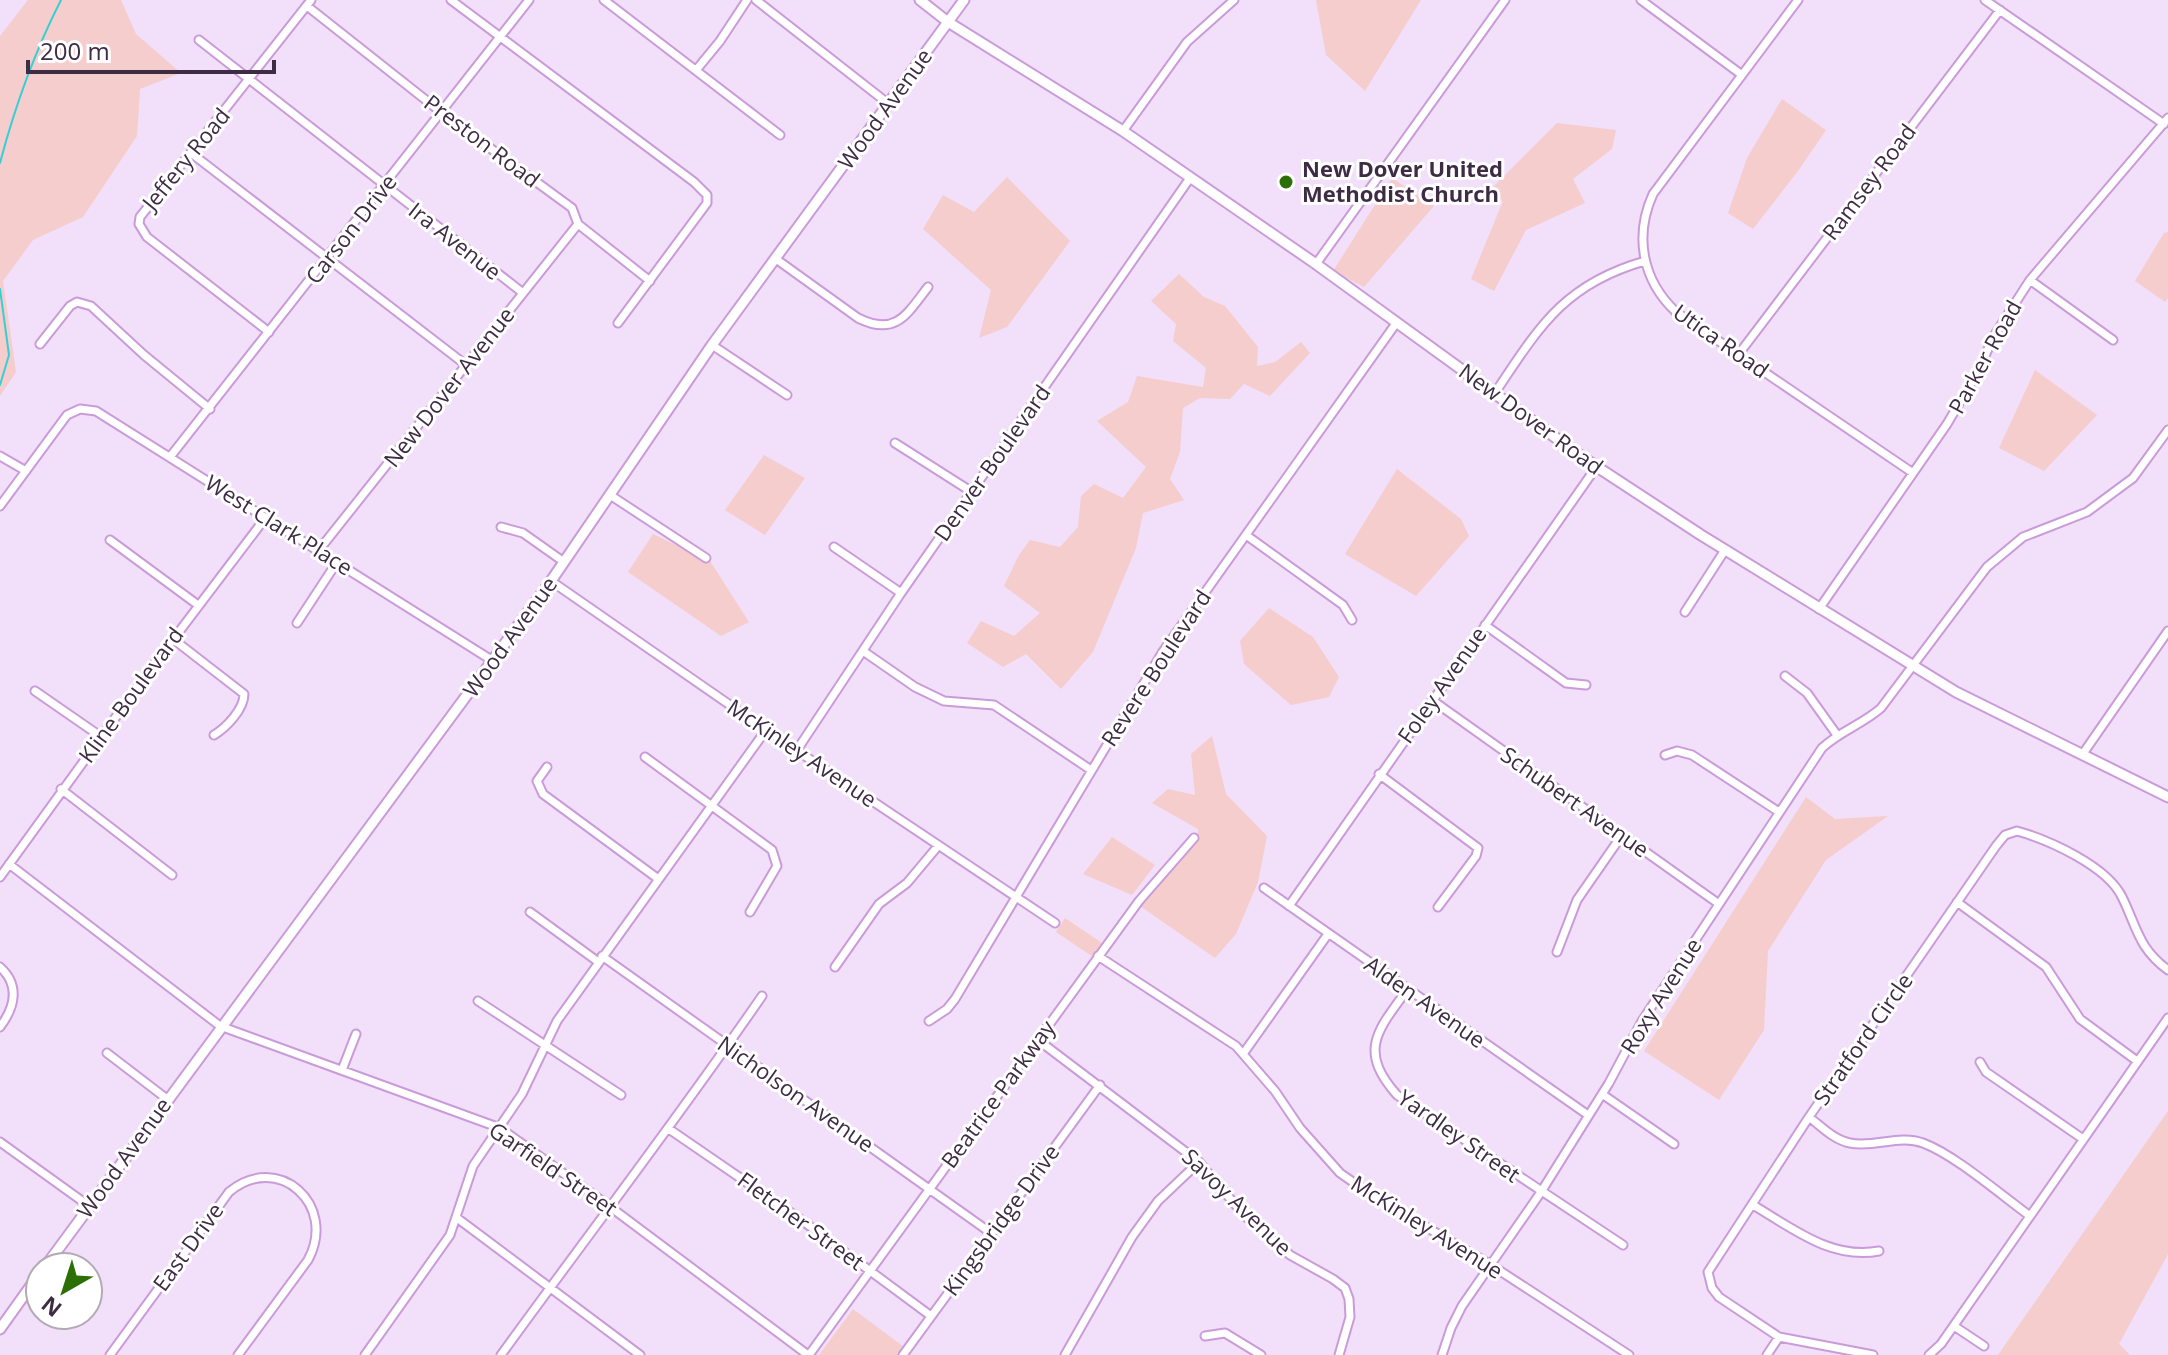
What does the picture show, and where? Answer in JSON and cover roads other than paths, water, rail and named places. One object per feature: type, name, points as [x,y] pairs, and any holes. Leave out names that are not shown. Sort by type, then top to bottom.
[{"type":"street","points":[[451,0],[694,182],[707,195],[707,203],[618,323]]},
{"type":"street","name":"Carson Drive","points":[[170,457],[529,0]]},
{"type":"street","points":[[604,0],[780,135]]},
{"type":"street","points":[[697,69],[747,0]]},
{"type":"street","points":[[756,0],[890,105]]},
{"type":"street","name":"New Dover Road","points":[[920,0],[948,22],[1123,131],[1316,264],[1597,466],[1725,550],[1956,692],[2168,797]]},
{"type":"street","name":"Wood Avenue","points":[[57,1251],[220,1026],[493,661],[712,345],[964,0]]},
{"type":"street","points":[[1123,131],[1187,42],[1234,0]]},
{"type":"street","points":[[1316,264],[1505,0]]},
{"type":"street","points":[[1641,0],[1742,75]]},
{"type":"street","name":"Utica Road","points":[[1798,0],[1653,194],[1644,222],[1642,242],[1645,261],[1652,281],[1669,305],[1913,473]]},
{"type":"street","points":[[1985,0],[2166,121]]},
{"type":"street","name":"Jeffery Road","points":[[269,332],[143,231],[139,224],[144,210],[309,3]]},
{"type":"street","name":"Preston Road","points":[[309,3],[441,112],[572,208],[578,224],[650,281]]},
{"type":"street","name":"Ramsey Road","points":[[1738,355],[2000,10]]},
{"type":"street","name":"Ira Avenue","points":[[199,40],[523,293]]},
{"type":"street","name":"Parker Road","points":[[1819,609],[1955,411],[1994,336],[2030,280],[2166,121]]},
{"type":"street","points":[[191,153],[466,365]]},
{"type":"street","name":"Denver Boulevard","points":[[797,750],[901,593],[1190,178]]},
{"type":"street","name":"New Dover Avenue","points":[[319,550],[578,224]]},
{"type":"street","points":[[776,259],[858,318],[872,324],[885,326],[897,323],[928,287]]},
{"type":"street","points":[[1495,393],[1540,327],[1558,307],[1599,279],[1645,261]]},
{"type":"street","points":[[2030,280],[2113,340]]},
{"type":"street","points":[[40,344],[70,306],[77,302],[84,303],[100,313],[144,355],[210,409]]},
{"type":"street","name":"Revere Boulevard","points":[[929,1021],[947,1009],[955,999],[1162,653],[1397,322]]},
{"type":"street","points":[[712,345],[787,395]]},
{"type":"street","name":"West Clark Place","points":[[26,471],[72,412],[80,409],[96,411],[493,661]]},
{"type":"street","name":"Roxy Avenue","points":[[1442,1355],[1462,1306],[1541,1192],[1602,1094],[1642,1021],[1822,748],[1837,735],[1868,719],[1914,666],[1987,567],[2023,537],[2087,512],[2133,478],[2168,430]]},
{"type":"street","points":[[895,443],[972,492]]},
{"type":"street","points":[[0,456],[26,471],[0,506]]},
{"type":"street","name":"Foley Avenue","points":[[1289,906],[1597,466]]},
{"type":"street","points":[[610,495],[706,558]]},
{"type":"street","name":"Kline Boulevard","points":[[0,877],[100,736],[266,517]]},
{"type":"street","points":[[501,527],[523,533],[564,562]]},
{"type":"street","points":[[1246,535],[1343,605],[1352,620]]},
{"type":"street","points":[[110,540],[198,605]]},
{"type":"street","points":[[834,547],[901,593]]},
{"type":"street","points":[[1685,612],[1725,550]]},
{"type":"street","points":[[297,623],[337,562]]},
{"type":"street","name":"McKinley Avenue","points":[[551,581],[766,730],[1055,923]]},
{"type":"street","points":[[1485,625],[1566,683],[1586,685]]},
{"type":"street","points":[[2082,755],[2168,631]]},
{"type":"street","points":[[173,639],[244,694],[244,702],[214,735]]},
{"type":"street","points":[[863,651],[915,687],[944,701],[994,705],[1091,770]]},
{"type":"street","points":[[1785,676],[1807,693],[1837,735]]},
{"type":"street","points":[[35,691],[100,736]]},
{"type":"street","name":"Schubert Avenue","points":[[1432,700],[1719,904]]},
{"type":"street","points":[[365,1355],[450,1235],[473,1166],[522,1094],[557,1021],[766,730]]},
{"type":"street","points":[[1665,755],[1677,751],[1692,755],[1779,812]]},
{"type":"street","points":[[645,757],[772,850],[777,866],[750,912]]},
{"type":"street","points":[[547,767],[537,781],[543,794],[657,878]]},
{"type":"street","points":[[1379,774],[1478,848],[1476,856],[1438,907]]},
{"type":"street","points":[[61,789],[172,875]]},
{"type":"street","name":"Stratford Circle","points":[[1873,1355],[1779,1337],[1729,1306],[1712,1288],[1709,1279],[1712,1264],[1809,1117],[2005,835],[2017,831],[2026,833],[2086,862],[2113,882],[2139,939],[2158,963],[2168,970]]},
{"type":"street","points":[[1557,952],[1577,900],[1622,835]]},
{"type":"street","name":"Beatrice Parkway","points":[[808,1355],[1139,901],[1194,838]]},
{"type":"street","points":[[835,967],[879,904],[907,883],[938,846]]},
{"type":"street","name":"Garfield Street","points":[[9,864],[220,1026],[500,1128],[808,1355]]},
{"type":"street","name":"Alden Avenue","points":[[1264,888],[1588,1115]]},
{"type":"street","points":[[1957,902],[2046,967],[2080,1019],[2137,1061]]},
{"type":"street","name":"Nicholson Avenue","points":[[530,912],[728,1046],[991,1233]]},
{"type":"street","points":[[1243,1054],[1328,934]]},
{"type":"street","name":"McKinley Avenue","points":[[1098,956],[1243,1054],[1275,1091],[1300,1128],[1340,1173],[1491,1265],[1629,1355]]},
{"type":"street","points":[[0,967],[10,978],[14,994],[12,1009],[0,1027]]},
{"type":"street","name":"Yardley Street","points":[[1407,990],[1380,1027],[1374,1045],[1375,1061],[1383,1079],[1397,1095],[1623,1245]]},
{"type":"street","points":[[501,1355],[669,1129],[762,996]]},
{"type":"street","points":[[478,1001],[621,1095]]},
{"type":"street","points":[[1929,1355],[1954,1326],[2168,1018]]},
{"type":"street","points":[[342,1070],[356,1034]]},
{"type":"street","name":"Savoy Avenue","points":[[1038,1040],[1199,1162],[1244,1215],[1290,1255],[1345,1288],[1350,1317],[1339,1355]]},
{"type":"street","points":[[107,1053],[167,1099]]},
{"type":"street","points":[[1980,1062],[1986,1072],[2083,1139]]},
{"type":"street","name":"Kingsbridge Drive","points":[[903,1355],[1100,1085]]},
{"type":"street","points":[[1602,1094],[1674,1144]]},
{"type":"street","points":[[1809,1117],[1838,1139],[1851,1144],[1902,1139],[1925,1143],[2030,1216]]},
{"type":"street","name":"Fletcher Street","points":[[669,1129],[931,1316]]},
{"type":"street","points":[[0,1142],[89,1206]]},
{"type":"street","points":[[1065,1355],[1132,1237],[1158,1201],[1199,1162]]},
{"type":"street","name":"East Drive","points":[[110,1355],[221,1200],[242,1182],[275,1178],[290,1184],[307,1198],[316,1218],[317,1234],[313,1250],[304,1265],[238,1355]]},
{"type":"street","points":[[1753,1205],[1814,1242],[1833,1249],[1866,1254],[1879,1251]]},
{"type":"street","points":[[457,1218],[640,1355]]},
{"type":"street","points":[[0,1329],[24,1295]]},
{"type":"street","points":[[1954,1326],[1984,1346]]},
{"type":"street","points":[[1205,1336],[1225,1333],[1261,1355]]},
{"type":"street","points":[[1767,1355],[1779,1337]]},
{"type":"waterway","points":[[0,163],[26,80],[61,0]]},
{"type":"waterway","points":[[0,289],[9,355],[0,385]]},
{"type":"place","name":"New Dover United Methodist Church","points":[[1286,182]]}]
